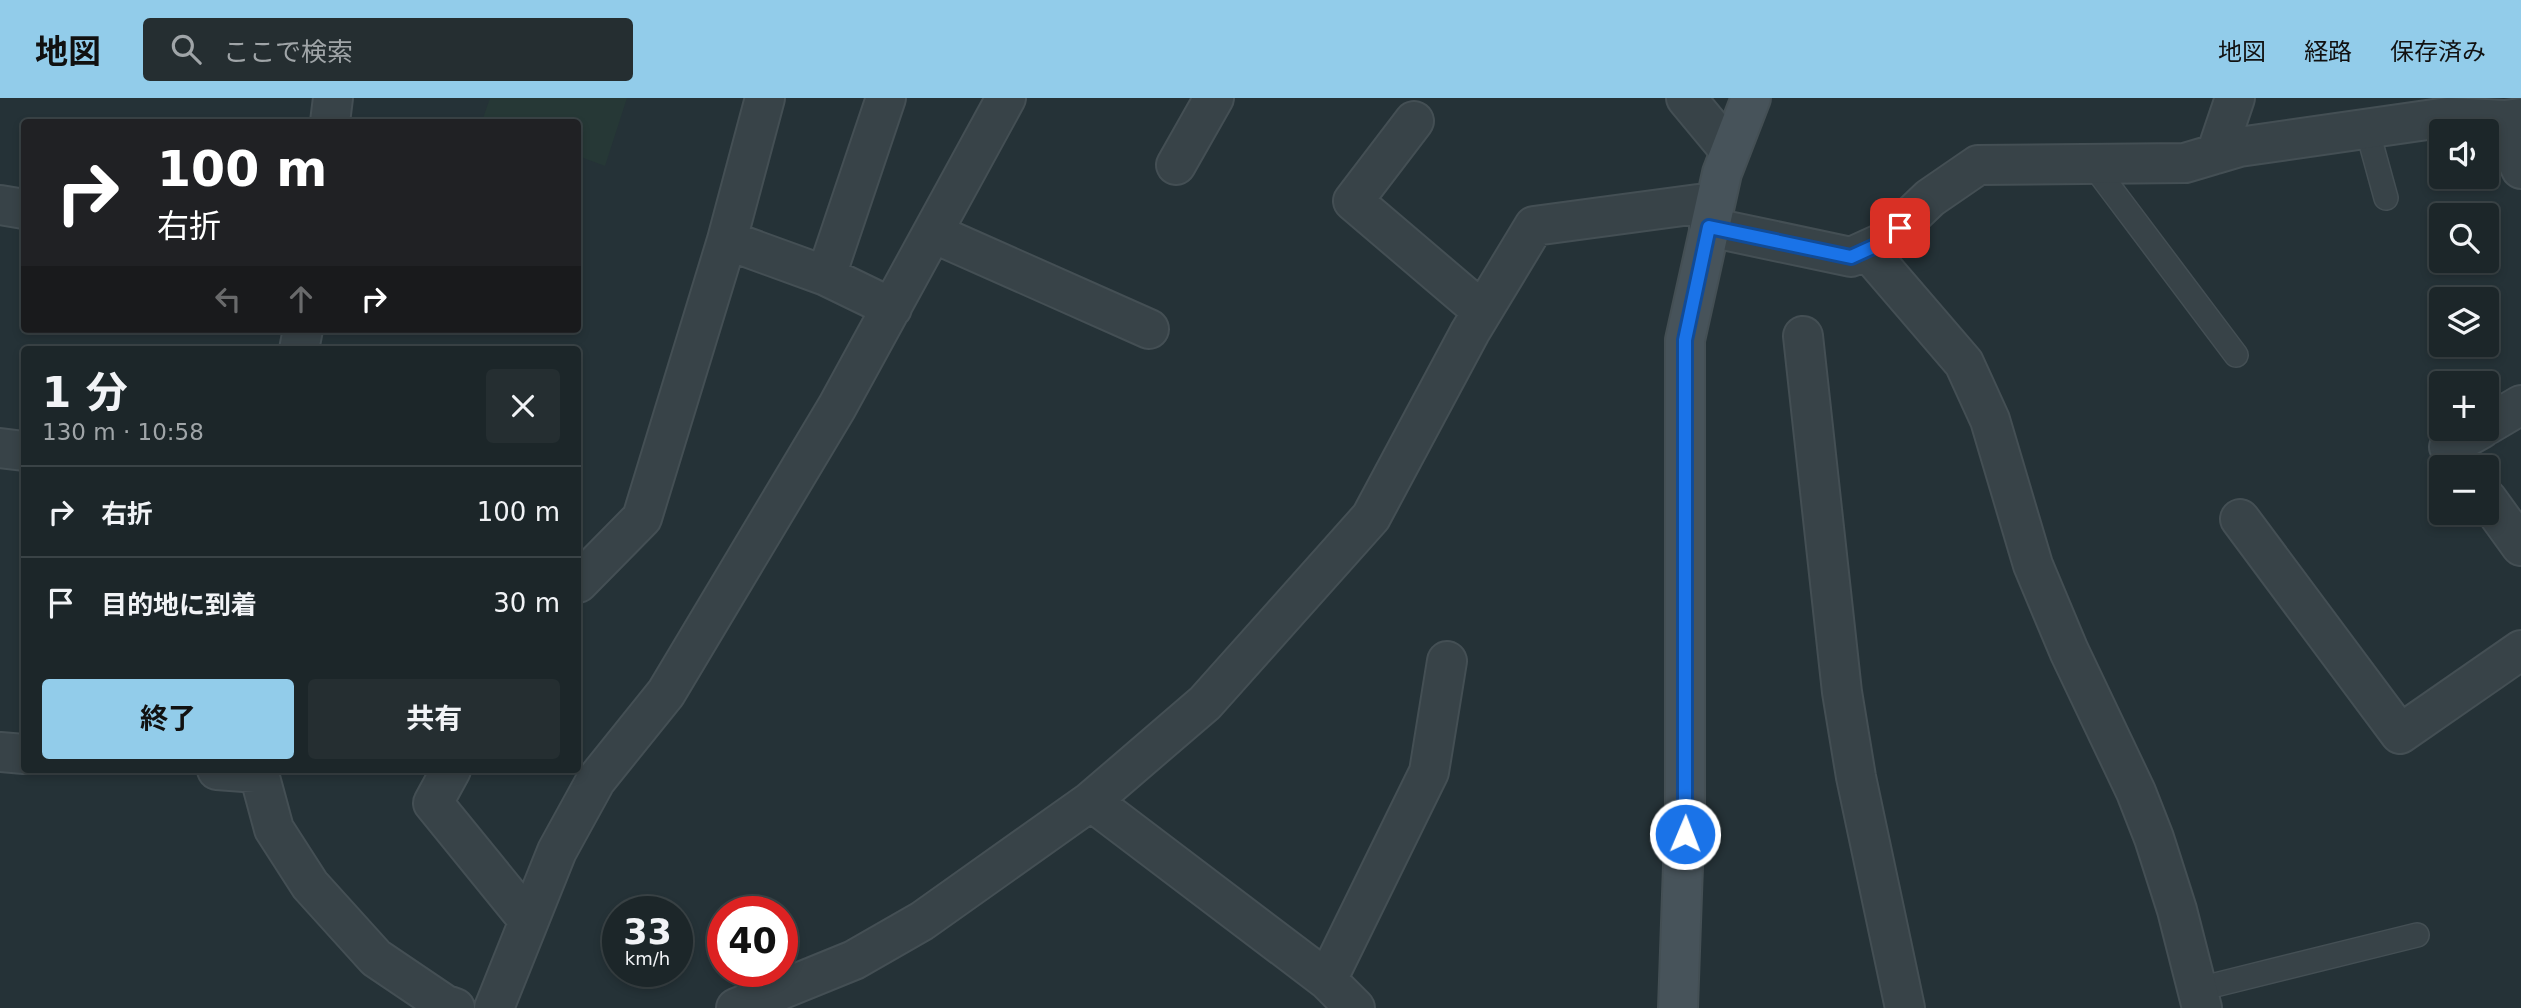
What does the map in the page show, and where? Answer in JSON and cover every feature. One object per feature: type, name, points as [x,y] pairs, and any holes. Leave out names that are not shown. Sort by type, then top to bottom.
[{"type":"street","points":[[330,119],[332,98]]},
{"type":"street","points":[[581,580],[642,519],[727,240],[765,98]]},
{"type":"street","points":[[826,276],[886,98]]},
{"type":"street","points":[[494,1008],[557,851],[596,780],[666,694],[837,407],[1006,98]]},
{"type":"street","points":[[1176,165],[1214,98]]},
{"type":"street","points":[[1686,98],[1730,151]]},
{"type":"street","points":[[1678,1008],[1685,809],[1685,340],[1703,215],[1751,98]]},
{"type":"street","points":[[2216,154],[2235,98]]},
{"type":"street","points":[[736,1008],[854,960],[922,921],[1091,801],[1205,703],[1371,517],[1482,311],[1534,226],[1703,215],[1851,257],[1884,242],[1930,198],[1978,165],[2185,163],[2239,147],[2448,117],[2510,119],[2521,169]]},
{"type":"street","points":[[1414,121],[1353,201],[1482,311]]},
{"type":"street","points":[[0,205],[21,208]]},
{"type":"street","points":[[933,233],[1149,329]]},
{"type":"street","points":[[727,240],[826,276],[892,308]]},
{"type":"street","points":[[1867,250],[1964,363],[1990,420],[2033,565],[2068,651],[2136,792],[2154,838],[2201,999]]},
{"type":"street","points":[[1803,336],[1842,692],[1856,777],[1905,1008]]},
{"type":"street","points":[[2499,418],[2521,405]]},
{"type":"street","points":[[2455,455],[2449,447],[2460,441]]},
{"type":"street","points":[[0,448],[21,451]]},
{"type":"street","points":[[2499,516],[2521,546]]},
{"type":"street","points":[[2240,519],[2400,734],[2521,650]]},
{"type":"street","points":[[1327,980],[1429,772],[1447,661]]},
{"type":"street","points":[[0,752],[21,754]]},
{"type":"street","points":[[258,773],[274,829],[310,885],[376,958],[444,1004],[455,1008]]},
{"type":"street","points":[[449,773],[433,803],[529,921]]},
{"type":"street","points":[[1091,801],[1327,980],[1355,1008]]},
{"type":"lane","points":[[2367,129],[2386,198]]},
{"type":"lane","points":[[2093,165],[2236,355]]},
{"type":"lane","points":[[2201,999],[2417,935]]},
{"type":"shaded area","points":[[490,98],[627,98],[605,166],[581,157],[581,119],[483,119]]},
{"type":"route","points":[[1685,834],[1685,340],[1709,227],[1851,257],[1884,242],[1900,228]]}]
